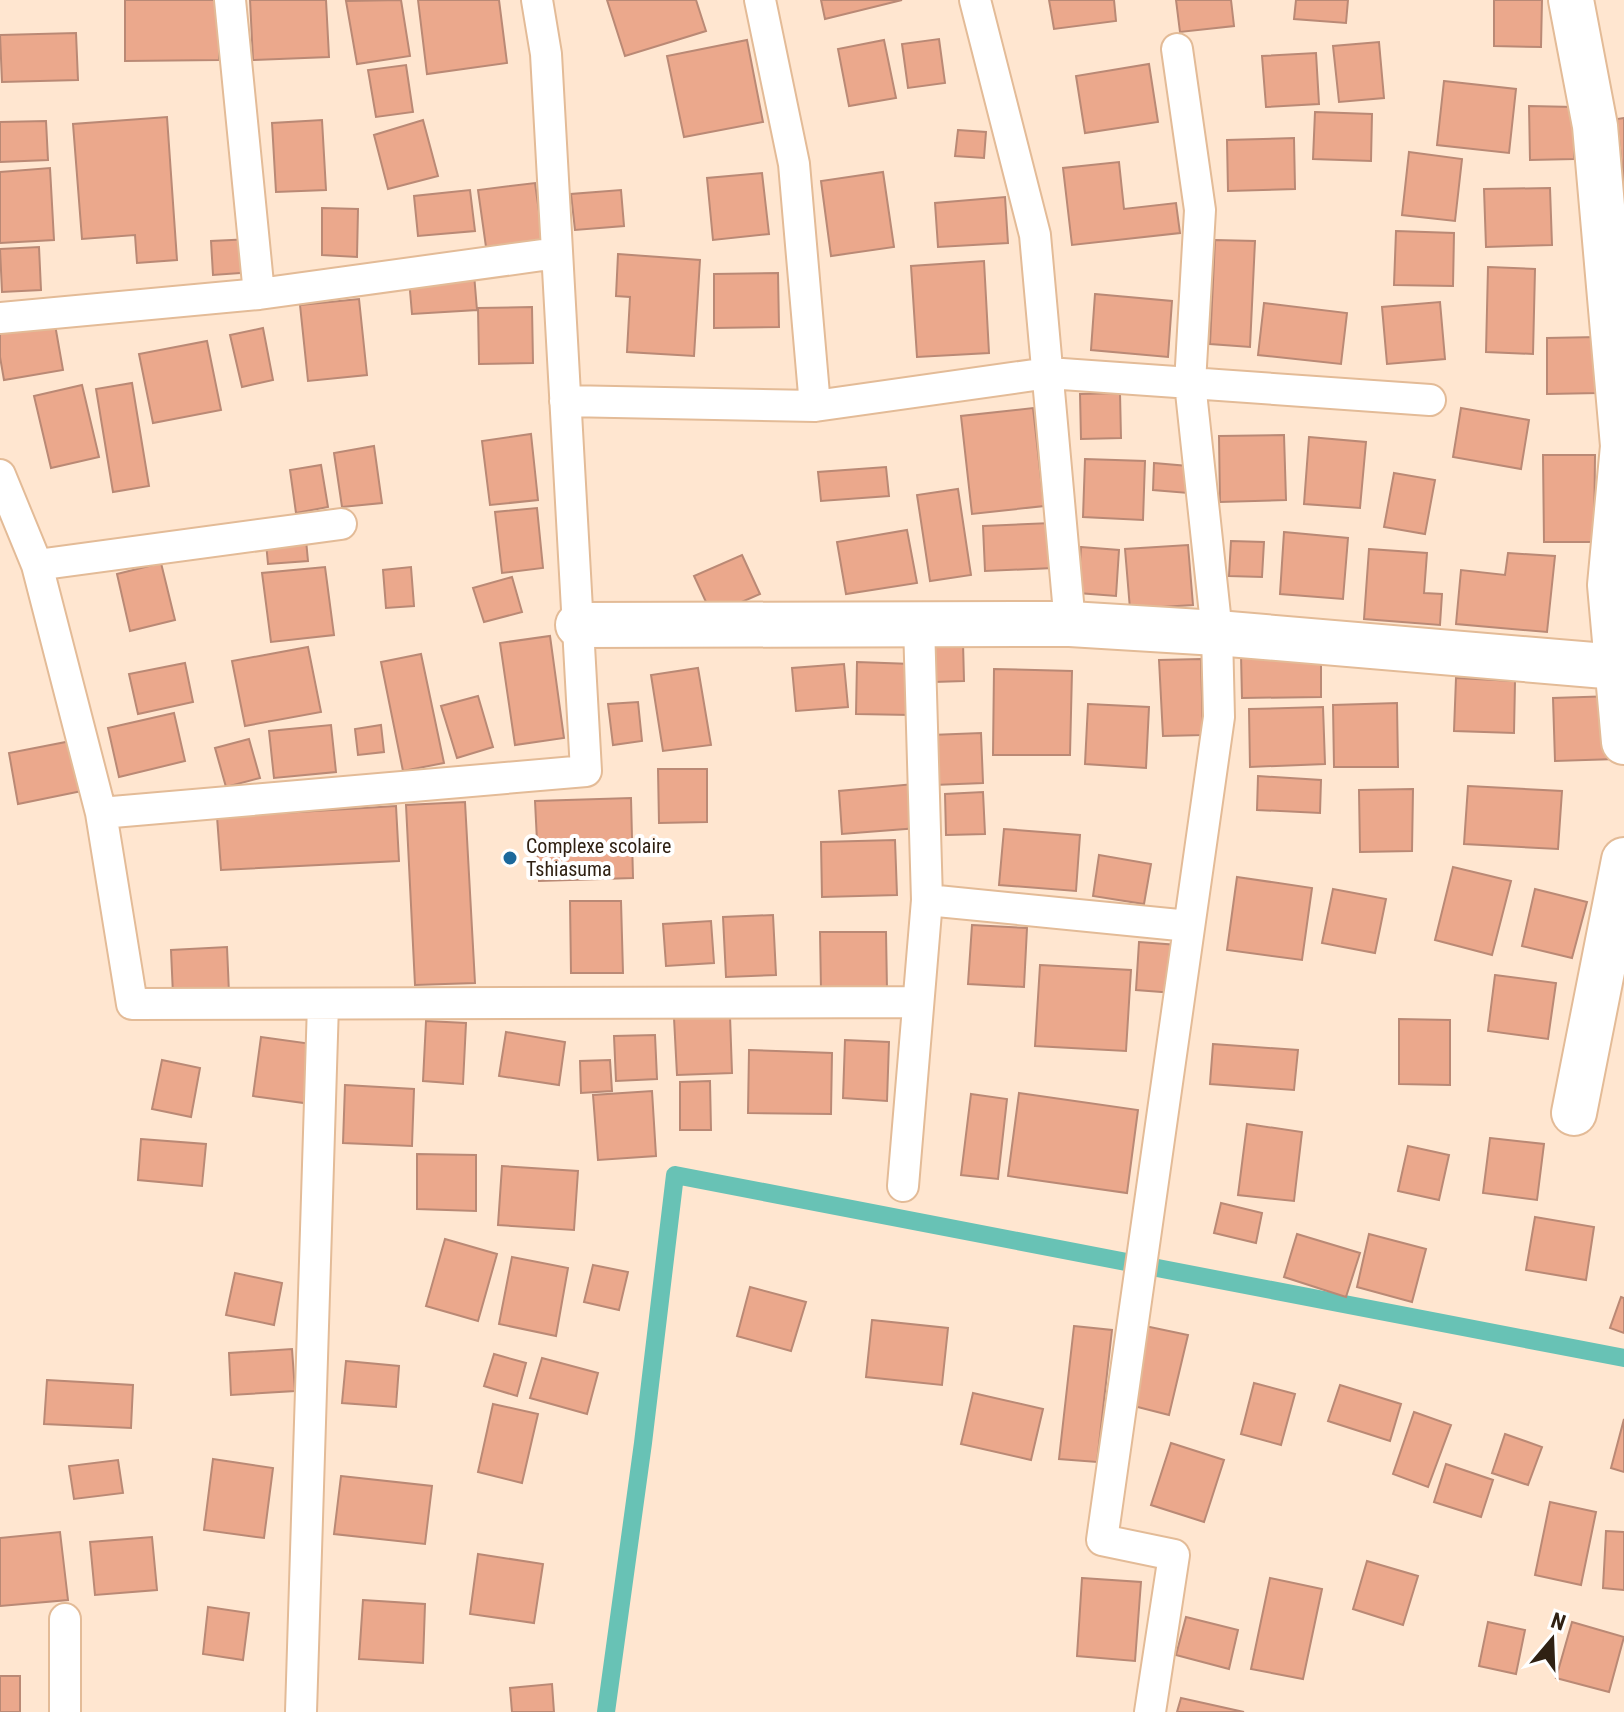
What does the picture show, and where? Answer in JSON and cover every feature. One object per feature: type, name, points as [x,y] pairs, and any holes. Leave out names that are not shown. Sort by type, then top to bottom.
[{"type":"street","points":[[1571,0],[1595,126],[1620,348],[1623,446],[1617,667],[1624,742]]},
{"type":"street","points":[[578,625],[1070,624],[1217,633],[1617,667]]},
{"type":"street","points":[[1574,1113],[1615,950],[1624,860]]},
{"type":"lane","points":[[230,0],[259,294]]},
{"type":"lane","points":[[101,813],[586,771],[546,54],[537,0]]},
{"type":"lane","points":[[760,0],[794,164],[815,406]]},
{"type":"lane","points":[[975,0],[1035,235],[1070,624]]},
{"type":"lane","points":[[1150,1712],[1174,1555],[1102,1540],[1219,717],[1217,633],[1190,383],[1200,210],[1177,49]]},
{"type":"lane","points":[[0,318],[259,294],[557,253]]},
{"type":"lane","points":[[565,401],[815,406],[1048,373],[1430,400]]},
{"type":"lane","points":[[0,475],[37,565],[101,813],[132,1004],[917,1002]]},
{"type":"lane","points":[[37,565],[341,524]]},
{"type":"lane","points":[[903,1186],[927,900],[919,624]]},
{"type":"lane","points":[[927,900],[1189,926]]},
{"type":"lane","points":[[301,1712],[323,1004]]},
{"type":"lane","points":[[65,1619],[65,1712]]},
{"type":"building","points":[[125,0],[219,0],[219,60],[125,61]]},
{"type":"building","points":[[250,0],[326,0],[329,57],[253,60]]},
{"type":"building","points":[[401,0],[410,56],[357,64],[346,1]]},
{"type":"building","points":[[418,0],[499,0],[507,63],[427,74]]},
{"type":"building","points":[[607,0],[696,0],[706,31],[625,56]]},
{"type":"building","points":[[821,0],[902,0],[825,19]]},
{"type":"building","points":[[1049,0],[1114,0],[1116,21],[1054,29]]},
{"type":"building","points":[[1176,0],[1231,0],[1234,26],[1180,32]]},
{"type":"building","points":[[1296,0],[1348,0],[1346,23],[1294,19]]},
{"type":"building","points":[[1494,0],[1542,0],[1541,47],[1494,46]]},
{"type":"building","points":[[76,33],[78,80],[2,82],[0,35]]},
{"type":"building","points":[[939,39],[945,83],[908,88],[902,44]]},
{"type":"building","points":[[747,40],[763,122],[684,137],[667,56]]},
{"type":"building","points":[[884,40],[896,98],[849,106],[838,49]]},
{"type":"building","points":[[1379,42],[1384,98],[1339,102],[1333,46]]},
{"type":"building","points":[[1316,53],[1319,104],[1266,107],[1262,56]]},
{"type":"building","points":[[1149,64],[1158,122],[1085,133],[1076,76]]},
{"type":"building","points":[[406,65],[413,112],[376,117],[368,70]]},
{"type":"building","points":[[1444,81],[1516,89],[1509,153],[1437,145]]},
{"type":"building","points":[[1529,106],[1574,107],[1574,159],[1530,160]]},
{"type":"building","points":[[1315,112],[1372,114],[1371,161],[1313,159]]},
{"type":"building","points":[[167,117],[177,260],[137,263],[135,235],[82,239],[73,124]]},
{"type":"building","points":[[1624,118],[1624,187],[1617,119]]},
{"type":"building","points":[[322,120],[326,190],[276,192],[272,123]]},
{"type":"building","points":[[423,120],[438,176],[388,189],[374,135]]},
{"type":"building","points":[[46,121],[48,160],[0,162],[0,122]]},
{"type":"building","points":[[958,130],[986,132],[984,158],[955,156]]},
{"type":"building","points":[[1294,138],[1295,189],[1228,191],[1227,140]]},
{"type":"building","points":[[1409,152],[1462,159],[1455,221],[1402,215]]},
{"type":"building","points":[[1119,162],[1124,209],[1176,203],[1180,233],[1072,245],[1063,168]]},
{"type":"building","points":[[50,168],[54,240],[0,243],[0,172]]},
{"type":"building","points":[[883,172],[894,247],[831,256],[821,181]]},
{"type":"building","points":[[762,173],[769,234],[713,240],[707,178]]},
{"type":"building","points":[[535,183],[543,240],[486,247],[478,190]]},
{"type":"building","points":[[1550,188],[1552,245],[1486,247],[1484,189]]},
{"type":"building","points":[[470,190],[475,231],[418,236],[414,196]]},
{"type":"building","points":[[621,190],[624,226],[575,230],[571,194]]},
{"type":"building","points":[[1005,197],[1008,243],[938,247],[935,203]]},
{"type":"building","points":[[322,208],[358,209],[357,257],[322,255]]},
{"type":"building","points":[[1396,231],[1454,233],[1453,286],[1394,285]]},
{"type":"building","points":[[252,239],[254,272],[213,275],[211,241]]},
{"type":"building","points":[[1215,240],[1255,241],[1250,347],[1210,344]]},
{"type":"building","points":[[39,247],[41,290],[2,292],[0,249]]},
{"type":"building","points":[[618,254],[700,260],[694,356],[627,352],[630,297],[616,296]]},
{"type":"building","points":[[984,261],[989,353],[917,357],[911,266]]},
{"type":"building","points":[[1488,267],[1535,269],[1533,354],[1486,352]]},
{"type":"building","points":[[778,273],[779,327],[714,328],[714,274]]},
{"type":"building","points":[[474,274],[477,310],[412,314],[409,279]]},
{"type":"building","points":[[1095,294],[1172,301],[1168,357],[1091,350]]},
{"type":"building","points":[[359,299],[367,375],[308,381],[300,305]]},
{"type":"building","points":[[1440,302],[1445,359],[1387,364],[1382,307]]},
{"type":"building","points":[[1264,303],[1347,313],[1341,364],[1258,355]]},
{"type":"building","points":[[532,307],[533,363],[479,364],[478,308]]},
{"type":"building","points":[[54,319],[63,370],[4,380],[0,329]]},
{"type":"building","points":[[263,328],[273,380],[242,387],[230,335]]},
{"type":"building","points":[[1598,337],[1599,393],[1547,394],[1547,338]]},
{"type":"building","points":[[207,341],[221,410],[153,423],[139,354]]},
{"type":"building","points":[[132,383],[149,486],[113,492],[96,389]]},
{"type":"building","points":[[82,385],[99,457],[51,468],[34,396]]},
{"type":"building","points":[[1120,393],[1121,438],[1081,439],[1080,394]]},
{"type":"building","points":[[1033,408],[1044,506],[972,514],[961,416]]},
{"type":"building","points":[[1461,408],[1529,420],[1521,469],[1453,457]]},
{"type":"building","points":[[531,434],[538,500],[490,505],[482,441]]},
{"type":"building","points":[[1284,435],[1286,500],[1220,502],[1219,436]]},
{"type":"building","points":[[1309,437],[1366,442],[1360,508],[1304,504]]},
{"type":"building","points":[[374,446],[382,503],[342,507],[334,453]]},
{"type":"building","points":[[1543,455],[1595,455],[1594,542],[1544,542]]},
{"type":"building","points":[[1085,459],[1145,461],[1143,520],[1083,517]]},
{"type":"building","points":[[1154,463],[1188,466],[1188,493],[1153,490]]},
{"type":"building","points":[[321,465],[328,507],[296,513],[290,470]]},
{"type":"building","points":[[886,467],[889,496],[821,501],[818,472]]},
{"type":"building","points":[[1394,473],[1435,480],[1425,534],[1384,527]]},
{"type":"building","points":[[958,489],[971,575],[930,581],[917,495]]},
{"type":"building","points":[[537,508],[543,568],[502,573],[495,512]]},
{"type":"building","points":[[1051,523],[1053,568],[985,571],[983,526]]},
{"type":"building","points":[[907,530],[917,583],[846,594],[837,542]]},
{"type":"building","points":[[1284,532],[1348,538],[1343,599],[1280,594]]},
{"type":"building","points":[[306,540],[308,561],[268,564],[266,543]]},
{"type":"building","points":[[1231,541],[1264,542],[1262,577],[1229,576]]},
{"type":"building","points":[[1188,545],[1193,605],[1130,609],[1125,549]]},
{"type":"building","points":[[1081,547],[1119,550],[1116,596],[1078,593]]},
{"type":"building","points":[[1369,549],[1427,553],[1424,593],[1442,594],[1440,625],[1364,619]]},
{"type":"building","points":[[1508,553],[1555,556],[1547,632],[1456,624],[1461,570],[1505,575]]},
{"type":"building","points":[[742,555],[760,594],[712,615],[694,576]]},
{"type":"building","points":[[161,563],[175,620],[130,631],[117,574]]},
{"type":"building","points":[[325,567],[334,635],[271,642],[262,573]]},
{"type":"building","points":[[411,567],[414,606],[386,608],[383,570]]},
{"type":"building","points":[[512,577],[522,612],[484,622],[473,588]]},
{"type":"building","points":[[550,636],[564,738],[515,745],[500,643]]},
{"type":"building","points":[[963,642],[964,681],[934,682],[933,643]]},
{"type":"building","points":[[308,647],[321,712],[245,726],[232,661]]},
{"type":"building","points":[[421,654],[444,763],[403,771],[381,662]]},
{"type":"building","points":[[1321,654],[1321,697],[1242,698],[1241,655]]},
{"type":"building","points":[[1201,659],[1203,735],[1163,736],[1159,660]]},
{"type":"building","points":[[857,662],[912,664],[911,715],[856,714]]},
{"type":"building","points":[[185,663],[193,702],[138,714],[129,674]]},
{"type":"building","points":[[844,664],[848,707],[796,711],[792,668]]},
{"type":"building","points":[[698,668],[711,745],[663,751],[651,675]]},
{"type":"building","points":[[994,669],[1072,671],[1070,755],[993,755]]},
{"type":"building","points":[[1456,678],[1515,681],[1514,733],[1454,731]]},
{"type":"building","points":[[478,696],[493,747],[457,758],[441,706]]},
{"type":"building","points":[[1614,696],[1616,759],[1555,761],[1553,698]]},
{"type":"building","points":[[638,702],[642,741],[613,745],[608,704]]},
{"type":"building","points":[[1397,703],[1398,767],[1334,767],[1333,705]]},
{"type":"building","points":[[1088,704],[1149,707],[1146,768],[1085,764]]},
{"type":"building","points":[[1323,707],[1325,764],[1250,767],[1249,709]]},
{"type":"building","points":[[174,713],[185,761],[119,777],[108,728]]},
{"type":"building","points":[[331,725],[336,772],[274,778],[269,731]]},
{"type":"building","points":[[381,725],[384,752],[358,755],[355,729]]},
{"type":"building","points":[[981,733],[983,783],[934,785],[931,735]]},
{"type":"building","points":[[249,739],[260,778],[226,787],[215,748]]},
{"type":"building","points":[[71,741],[82,791],[18,804],[9,753]]},
{"type":"building","points":[[658,769],[707,769],[707,822],[659,823]]},
{"type":"building","points":[[1258,776],[1321,780],[1320,813],[1257,810]]},
{"type":"building","points":[[914,784],[918,828],[842,834],[839,791]]},
{"type":"building","points":[[1468,786],[1562,791],[1558,849],[1464,844]]},
{"type":"building","points":[[1413,789],[1412,851],[1360,852],[1359,790]]},
{"type":"building","points":[[983,792],[985,834],[946,835],[945,794]]},
{"type":"building","points":[[631,798],[633,878],[539,881],[535,801]]},
{"type":"building","points":[[465,802],[475,983],[415,985],[406,805]]},
{"type":"building","points":[[396,806],[399,861],[221,870],[217,817]]},
{"type":"building","points":[[1004,829],[1080,835],[1076,891],[999,885]]},
{"type":"building","points":[[895,840],[897,895],[822,897],[821,842]]},
{"type":"building","points":[[1099,855],[1151,864],[1144,904],[1093,896]]},
{"type":"building","points":[[1453,867],[1511,881],[1492,955],[1435,940]]},
{"type":"building","points":[[1237,877],[1312,888],[1302,960],[1227,950]]},
{"type":"building","points":[[1333,889],[1386,899],[1375,953],[1322,943]]},
{"type":"building","points":[[1535,889],[1587,902],[1572,958],[1522,946]]},
{"type":"building","points":[[570,901],[621,901],[623,973],[571,973]]},
{"type":"building","points":[[773,915],[776,975],[726,977],[723,917]]},
{"type":"building","points":[[711,921],[714,963],[666,966],[663,924]]},
{"type":"building","points":[[972,925],[1027,928],[1024,987],[968,984]]},
{"type":"building","points":[[820,932],[886,932],[887,991],[821,991]]},
{"type":"building","points":[[1139,942],[1178,945],[1174,993],[1136,990]]},
{"type":"building","points":[[227,947],[229,993],[173,995],[171,950]]},
{"type":"building","points":[[1040,965],[1131,970],[1126,1051],[1035,1046]]},
{"type":"building","points":[[1495,975],[1556,983],[1548,1039],[1488,1031]]},
{"type":"building","points":[[730,1016],[732,1073],[677,1075],[674,1018]]},
{"type":"building","points":[[1399,1019],[1450,1020],[1450,1085],[1399,1084]]},
{"type":"building","points":[[426,1021],[466,1023],[463,1084],[423,1081]]},
{"type":"building","points":[[506,1032],[565,1042],[559,1085],[499,1076]]},
{"type":"building","points":[[655,1035],[657,1079],[616,1081],[614,1036]]},
{"type":"building","points":[[261,1037],[312,1044],[304,1103],[253,1096]]},
{"type":"building","points":[[845,1040],[889,1042],[887,1101],[843,1098]]},
{"type":"building","points":[[1213,1044],[1298,1050],[1294,1090],[1210,1084]]},
{"type":"building","points":[[749,1050],[832,1053],[831,1114],[748,1113]]},
{"type":"building","points":[[162,1060],[200,1068],[191,1117],[152,1109]]},
{"type":"building","points":[[610,1060],[612,1091],[581,1093],[580,1061]]},
{"type":"building","points":[[710,1081],[711,1130],[680,1130],[680,1082]]},
{"type":"building","points":[[345,1085],[414,1089],[412,1146],[343,1143]]},
{"type":"building","points":[[652,1091],[656,1156],[598,1160],[593,1095]]},
{"type":"building","points":[[1019,1093],[1138,1110],[1127,1193],[1008,1176]]},
{"type":"building","points":[[971,1094],[1007,1099],[998,1179],[961,1175]]},
{"type":"building","points":[[1247,1124],[1302,1132],[1294,1201],[1238,1195]]},
{"type":"building","points":[[1490,1138],[1544,1144],[1537,1200],[1483,1193]]},
{"type":"building","points":[[141,1139],[206,1144],[202,1186],[138,1180]]},
{"type":"building","points":[[1408,1146],[1449,1155],[1439,1200],[1398,1191]]},
{"type":"building","points":[[417,1154],[476,1155],[476,1211],[417,1209]]},
{"type":"building","points":[[502,1166],[578,1171],[574,1230],[498,1225]]},
{"type":"building","points":[[1221,1203],[1262,1213],[1256,1243],[1214,1233]]},
{"type":"building","points":[[1535,1217],[1594,1227],[1586,1280],[1526,1270]]},
{"type":"building","points":[[1297,1234],[1360,1253],[1346,1297],[1284,1277]]},
{"type":"building","points":[[1369,1234],[1426,1249],[1412,1302],[1357,1287]]},
{"type":"building","points":[[445,1239],[497,1254],[478,1321],[426,1306]]},
{"type":"building","points":[[512,1257],[568,1268],[556,1336],[499,1324]]},
{"type":"building","points":[[593,1265],[628,1272],[619,1310],[584,1302]]},
{"type":"building","points":[[235,1273],[282,1283],[274,1325],[226,1315]]},
{"type":"building","points":[[750,1287],[806,1302],[791,1351],[737,1336]]},
{"type":"building","points":[[1621,1297],[1624,1298],[1624,1333],[1610,1328]]},
{"type":"building","points":[[872,1320],[948,1328],[942,1385],[866,1377]]},
{"type":"building","points":[[1074,1326],[1112,1330],[1097,1462],[1059,1459]]},
{"type":"building","points":[[1145,1326],[1188,1335],[1169,1415],[1126,1404]]},
{"type":"building","points":[[292,1349],[295,1391],[231,1395],[229,1353]]},
{"type":"building","points":[[494,1354],[526,1363],[517,1396],[484,1386]]},
{"type":"building","points":[[542,1358],[598,1373],[587,1414],[530,1398]]},
{"type":"building","points":[[346,1361],[399,1366],[396,1407],[342,1403]]},
{"type":"building","points":[[47,1380],[133,1385],[131,1428],[44,1424]]},
{"type":"building","points":[[1254,1383],[1295,1394],[1281,1445],[1241,1434]]},
{"type":"building","points":[[1340,1385],[1401,1404],[1390,1441],[1328,1421]]},
{"type":"building","points":[[973,1393],[1043,1409],[1031,1460],[961,1444]]},
{"type":"building","points":[[493,1404],[538,1414],[522,1483],[478,1472]]},
{"type":"building","points":[[1414,1412],[1451,1425],[1428,1487],[1393,1474]]},
{"type":"building","points":[[1624,1419],[1624,1472],[1611,1468]]},
{"type":"building","points":[[1505,1434],[1542,1447],[1528,1485],[1492,1473]]},
{"type":"building","points":[[1171,1443],[1224,1460],[1204,1522],[1151,1505]]},
{"type":"building","points":[[213,1459],[273,1468],[264,1538],[204,1530]]},
{"type":"building","points":[[118,1460],[123,1493],[74,1499],[69,1466]]},
{"type":"building","points":[[1446,1464],[1493,1480],[1481,1517],[1434,1502]]},
{"type":"building","points":[[341,1476],[432,1486],[425,1544],[334,1534]]},
{"type":"building","points":[[1550,1502],[1596,1512],[1581,1585],[1535,1575]]},
{"type":"building","points":[[1606,1531],[1624,1532],[1624,1590],[1603,1588]]},
{"type":"building","points":[[60,1532],[68,1600],[0,1606],[0,1538]]},
{"type":"building","points":[[152,1537],[157,1590],[95,1595],[90,1542]]},
{"type":"building","points":[[478,1554],[543,1564],[534,1623],[470,1614]]},
{"type":"building","points":[[1367,1561],[1418,1576],[1403,1625],[1353,1609]]},
{"type":"building","points":[[1082,1578],[1141,1582],[1135,1661],[1077,1656]]},
{"type":"building","points":[[1270,1578],[1322,1589],[1303,1679],[1251,1669]]},
{"type":"building","points":[[363,1600],[425,1604],[423,1663],[359,1659]]},
{"type":"building","points":[[208,1607],[249,1613],[243,1660],[203,1654]]},
{"type":"building","points":[[1186,1617],[1238,1630],[1229,1669],[1176,1655]]},
{"type":"building","points":[[1488,1622],[1525,1630],[1516,1674],[1479,1666]]},
{"type":"building","points":[[1572,1622],[1624,1637],[1609,1692],[1556,1678]]},
{"type":"building","points":[[0,1676],[20,1676],[20,1712],[0,1712]]},
{"type":"building","points":[[552,1684],[554,1712],[512,1712],[510,1688]]},
{"type":"building","points":[[1181,1698],[1244,1712],[1177,1712]]},
{"type":"waterway","points":[[606,1712],[643,1443],[675,1175],[1624,1358]]},
{"type":"place","name":"Complexe scolaire Tshiasuma","points":[[510,858]]}]
